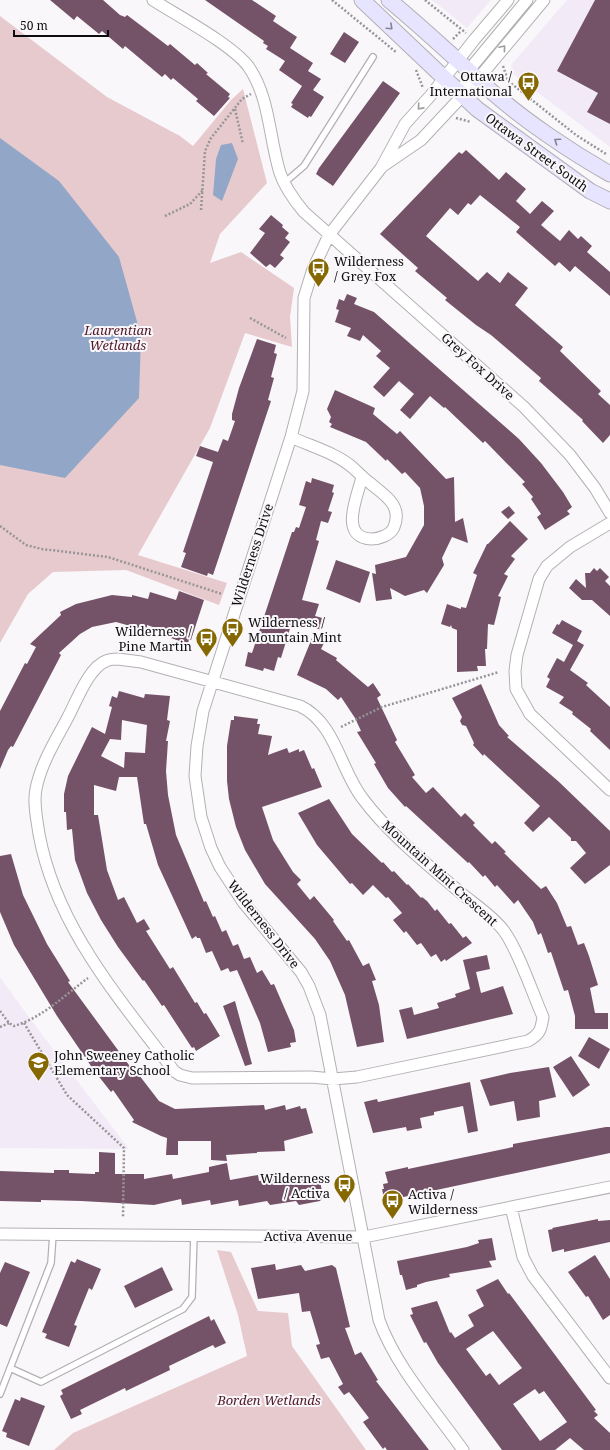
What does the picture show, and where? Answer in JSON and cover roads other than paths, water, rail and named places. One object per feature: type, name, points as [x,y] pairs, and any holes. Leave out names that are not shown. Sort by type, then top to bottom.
[{"type":"main road","name":"Ottawa Street South","points":[[362,0],[477,109],[590,191],[610,201]]},
{"type":"main road","name":"Ottawa Street South","points":[[389,0],[469,69],[492,91],[557,141],[610,174]]},
{"type":"street","name":"Grey Fox Drive","points":[[153,0],[222,44],[247,65],[260,88],[284,183],[291,196],[304,212],[524,407],[570,455],[595,488],[610,513]]},
{"type":"street","points":[[469,69],[474,40],[508,0]]},
{"type":"street","points":[[469,69],[527,0]]},
{"type":"street","points":[[469,69],[544,0]]},
{"type":"street","name":"Wilderness Drive","points":[[463,1450],[396,1356],[386,1339],[379,1320],[320,1015],[309,986],[289,956],[243,902],[220,867],[211,848],[201,817],[195,776],[197,746],[203,711],[211,682],[291,437],[303,391],[304,298],[313,269],[329,235],[381,168],[405,124],[445,78],[469,69]]},
{"type":"street","name":"Wilderness Drive","points":[[381,168],[421,140],[462,95],[469,69]]},
{"type":"street","points":[[291,437],[352,466],[362,477],[393,502],[396,511],[396,522],[393,530],[385,536],[371,539],[364,537],[356,531],[352,522],[351,515],[362,477]]},
{"type":"street","points":[[610,523],[556,557],[543,572],[539,579],[517,655],[515,671],[516,689],[530,714],[610,790]]},
{"type":"street","name":"Mountain Mint Crescent","points":[[118,659],[141,662],[300,706],[311,711],[319,720],[361,798],[374,814],[432,869],[504,931],[543,1017],[541,1028],[537,1036],[528,1041],[357,1077],[332,1079],[311,1077],[192,1078],[180,1075],[174,1071],[100,973],[70,924],[57,895],[42,852],[36,807],[36,790],[40,772],[90,675],[97,667],[106,661],[118,659]]},
{"type":"street","name":"Activa Avenue","points":[[0,1234],[364,1237],[610,1187]]},
{"type":"street","points":[[511,1207],[523,1257],[533,1276],[610,1378]]},
{"type":"lane","points":[[284,183],[304,166],[373,58]]},
{"type":"lane","points":[[0,1394],[51,1263],[53,1234]]},
{"type":"lane","points":[[10,1368],[41,1382],[183,1309],[192,1296],[194,1235]]},
{"type":"water","points":[[0,138],[59,181],[119,257],[141,336],[139,398],[65,478],[0,465]]},
{"type":"water","points":[[232,143],[238,159],[222,201],[213,195],[216,159],[221,145]]},
{"type":"place","name":"Ottawa / International","points":[[528,102]]},
{"type":"place","name":"Wilderness / Grey Fox","points":[[318,288]]},
{"type":"place","name":"Wilderness / Mountain Mint","points":[[233,648]]},
{"type":"place","name":"Wilderness / Pine Martin","points":[[207,658]]},
{"type":"place","name":"John Sweeney Catholic Elementary School","points":[[39,1082]]},
{"type":"place","name":"Wilderness / Activa","points":[[345,1204]]},
{"type":"place","name":"Activa / Wilderness","points":[[392,1220]]},
{"type":"park label","name":"Laurentian Wetlands","points":[[118,338]]},
{"type":"park label","name":"Borden Wetlands","points":[[269,1400]]}]
